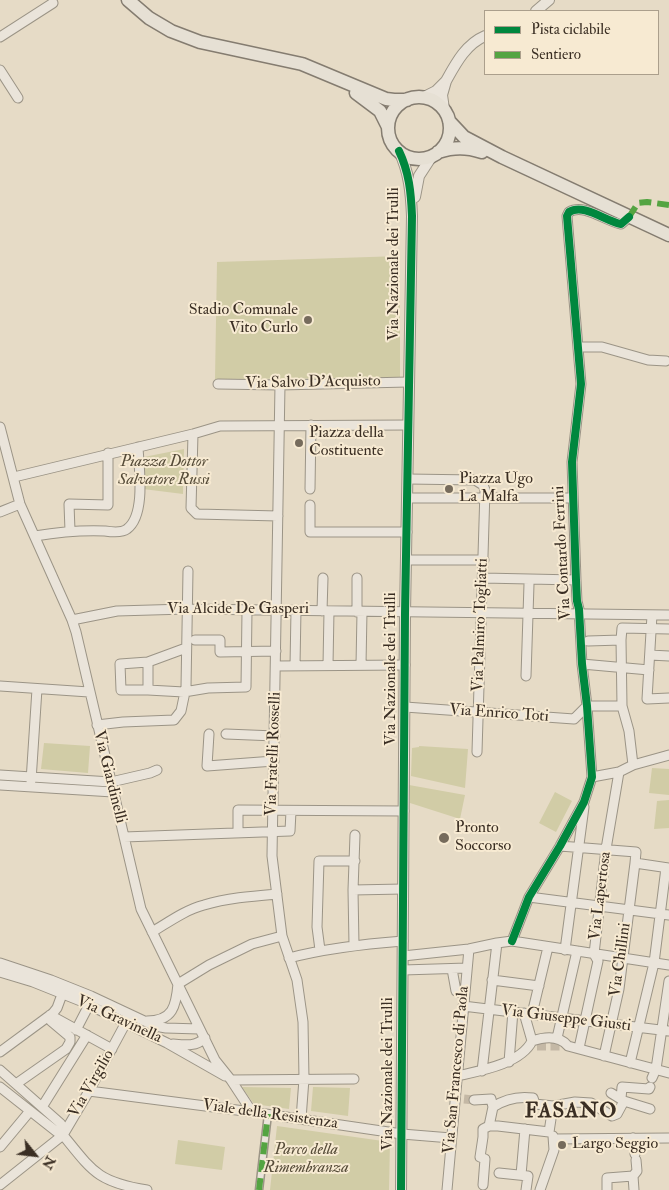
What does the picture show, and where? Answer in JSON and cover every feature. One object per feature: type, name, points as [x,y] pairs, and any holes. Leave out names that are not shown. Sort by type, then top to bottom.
[{"type":"main road","points":[[128,0],[149,18],[171,31],[200,42],[302,64],[386,99],[406,100],[424,98],[433,100],[444,109],[449,122],[447,142],[435,154]]},
{"type":"main road","points":[[331,76],[380,111],[388,127],[391,140],[399,151],[412,158],[435,154],[450,148],[462,147],[502,157]]},
{"type":"main road","points":[[388,127],[396,108],[406,100]]},
{"type":"main road","points":[[449,122],[464,136],[502,157],[669,235]]},
{"type":"street","points":[[537,10],[548,0]]},
{"type":"street","points":[[0,37],[53,4]]},
{"type":"street","points":[[424,98],[436,91],[446,80],[458,59],[469,47],[484,37]]},
{"type":"street","points":[[0,70],[18,98]]},
{"type":"street","points":[[444,109],[442,95],[446,80]]},
{"type":"street","name":"Via Nazionale dei Trulli","points":[[399,151],[406,165],[412,216]]},
{"type":"street","name":"Via Nazionale dei Trulli","points":[[401,1190],[405,613],[412,216],[419,176],[435,154]]},
{"type":"street","name":"Via Contardo Ferrini","points":[[512,941],[529,897],[584,802],[592,777],[582,664],[580,614],[577,601],[572,498],[572,462],[581,384],[567,223],[569,212],[574,208],[621,224],[629,217]]},
{"type":"street","points":[[578,347],[602,347],[648,360],[666,361]]},
{"type":"street","name":"Via Salvo D'Acquisto","points":[[218,384],[280,385],[408,382]]},
{"type":"street","name":"Via Fratelli Rosselli","points":[[280,385],[272,856],[282,936],[297,980],[303,1022],[304,1079],[301,1119]]},
{"type":"street","points":[[310,489],[311,425]]},
{"type":"street","points":[[14,477],[220,426],[408,425]]},
{"type":"street","name":"Via Giardinelli","points":[[0,427],[20,504],[72,620],[141,909],[215,1060],[232,1080],[252,1112]]},
{"type":"street","points":[[193,434],[191,508],[197,514],[278,516]]},
{"type":"street","points":[[35,536],[70,531],[126,530],[134,522],[138,512],[138,447]]},
{"type":"street","points":[[70,531],[69,504],[108,505],[108,453]]},
{"type":"street","points":[[408,479],[476,480],[483,485],[485,499]]},
{"type":"street","points":[[408,498],[572,498]]},
{"type":"street","name":"Via Palmiro Togliatti","points":[[476,752],[485,499]]},
{"type":"street","points":[[0,512],[20,504]]},
{"type":"street","points":[[310,505],[310,532],[407,532]]},
{"type":"street","points":[[406,560],[484,560]]},
{"type":"street","points":[[97,725],[174,720],[181,711],[184,692],[188,571]]},
{"type":"street","points":[[323,578],[328,666]]},
{"type":"street","points":[[357,578],[361,665]]},
{"type":"street","points":[[483,578],[576,580]]},
{"type":"street","points":[[526,676],[529,584]]},
{"type":"street","name":"Via Alcide De Gasperi","points":[[72,620],[117,611],[186,609],[669,615]]},
{"type":"street","points":[[295,666],[296,610]]},
{"type":"street","points":[[186,648],[148,662],[120,664],[121,690],[184,692],[208,688],[246,687],[248,611]]},
{"type":"street","points":[[652,615],[647,699],[669,698]]},
{"type":"street","points":[[633,765],[629,731],[622,706],[622,628],[669,629]]},
{"type":"street","points":[[195,640],[220,640],[220,652],[276,652]]},
{"type":"street","points":[[588,641],[621,640]]},
{"type":"street","points":[[650,655],[669,656]]},
{"type":"street","points":[[148,662],[148,690]]},
{"type":"street","points":[[582,664],[649,670]]},
{"type":"street","points":[[276,666],[405,665]]},
{"type":"street","points":[[0,686],[89,692]]},
{"type":"street","points":[[31,787],[36,689]]},
{"type":"street","name":"Via Enrico Toti","points":[[405,706],[574,720],[587,706]]},
{"type":"street","points":[[587,706],[622,706]]},
{"type":"street","points":[[209,734],[207,766],[274,761]]},
{"type":"street","points":[[226,734],[275,736]]},
{"type":"street","points":[[592,777],[618,772],[633,765],[669,754]]},
{"type":"street","points":[[0,775],[110,782],[157,770]]},
{"type":"street","name":"Via Lapertosa","points":[[579,1048],[598,961],[594,954],[606,849],[618,772]]},
{"type":"street","points":[[0,785],[113,792]]},
{"type":"street","points":[[565,950],[584,802]]},
{"type":"street","points":[[238,832],[238,810],[404,811]]},
{"type":"street","points":[[124,836],[290,831],[290,811]]},
{"type":"street","points":[[354,945],[355,835]]},
{"type":"street","points":[[560,846],[636,852],[635,863],[668,868],[665,915],[630,1063]]},
{"type":"street","points":[[320,950],[317,927],[319,861],[355,860]]},
{"type":"street","name":"Via Chillini","points":[[604,1056],[618,989],[635,863]]},
{"type":"street","points":[[353,890],[403,889]]},
{"type":"street","points":[[152,932],[203,905],[246,897],[277,894]]},
{"type":"street","points":[[529,897],[665,915]]},
{"type":"street","points":[[178,984],[209,965],[252,944],[282,936]]},
{"type":"street","points":[[290,958],[320,950],[403,941]]},
{"type":"street","points":[[403,956],[468,950],[496,942],[512,941],[669,965]]},
{"type":"street","points":[[482,1071],[496,942]]},
{"type":"street","points":[[533,1044],[528,1013],[539,986],[548,947]]},
{"type":"street","name":"Via San Francesco di Paola","points":[[447,1190],[451,1138],[459,1099],[457,1076],[468,950]]},
{"type":"street","points":[[557,1038],[577,951]]},
{"type":"street","name":"Via Gravinella","points":[[0,963],[128,1019],[232,1080]]},
{"type":"street","points":[[403,970],[466,968]]},
{"type":"street","points":[[452,969],[456,991],[464,994]]},
{"type":"street","name":"Via Gravinella","points":[[0,972],[63,989],[89,1005],[128,1019],[142,1020],[157,1021],[171,1013],[177,1003],[178,984]]},
{"type":"street","points":[[492,980],[539,986]]},
{"type":"street","points":[[493,1107],[509,1099],[527,1097],[533,1098],[535,1104],[553,1106],[575,1102],[591,1103],[612,1116],[617,1114],[622,1100],[622,1087],[649,1089],[666,1031],[669,981]]},
{"type":"street","points":[[0,1052],[57,1008],[63,989]]},
{"type":"street","points":[[76,1030],[89,1005]]},
{"type":"street","name":"Via Giuseppe Giusti","points":[[463,1006],[666,1031]]},
{"type":"street","points":[[509,1062],[512,1012]]},
{"type":"street","points":[[48,1016],[112,1049]]},
{"type":"street","points":[[16,1084],[66,1049],[70,1042],[70,1037],[48,1016]]},
{"type":"street","name":"Via Virgilio","points":[[0,1185],[63,1135],[128,1019]]},
{"type":"street","name":"Via Gravinella","points":[[142,1020],[154,1026],[166,1028],[199,1029]]},
{"type":"street","points":[[42,1106],[87,1035]]},
{"type":"street","points":[[167,1043],[196,1045],[205,1038]]},
{"type":"street","points":[[457,1076],[482,1071],[509,1062],[540,1039],[557,1038],[564,1040],[566,1046],[669,1072]]},
{"type":"street","points":[[70,1042],[79,1048]]},
{"type":"street","points":[[0,1070],[60,1123],[63,1127],[63,1135]]},
{"type":"street","points":[[232,1080],[354,1079]]},
{"type":"street","points":[[0,1101],[4,1090],[63,1135],[88,1166],[100,1176],[118,1184],[147,1190]]},
{"type":"street","name":"Viale della Resistenza","points":[[89,1091],[268,1114],[402,1134],[451,1138]]},
{"type":"street","points":[[611,1093],[622,1100],[650,1109]]},
{"type":"street","points":[[474,1100],[491,1099],[493,1107],[486,1127],[480,1157],[485,1159],[492,1171]]},
{"type":"street","points":[[540,1190],[554,1150],[551,1136],[553,1106]]},
{"type":"street","points":[[0,1147],[30,1111]]},
{"type":"street","points":[[259,1190],[268,1114]]},
{"type":"street","points":[[486,1127],[525,1129],[551,1136],[669,1138]]},
{"type":"street","points":[[521,1175],[525,1129]]},
{"type":"street","points":[[633,1138],[637,1171],[633,1176],[634,1190]]},
{"type":"street","points":[[492,1171],[528,1176],[526,1190]]},
{"type":"street","points":[[483,1185],[492,1171]]},
{"type":"street","points":[[607,1190],[607,1178],[633,1176]]},
{"type":"green space","name":"Stadio Comunale Vito Curlo","points":[[400,256],[400,378],[215,379],[217,262]]},
{"type":"green space","name":"Piazza Dottor Salvatore Russi","points":[[184,449],[183,494],[143,489],[144,457]]},
{"type":"green space","points":[[44,743],[90,746],[88,773],[41,769]]},
{"type":"green space","points":[[419,746],[468,749],[465,788],[411,776],[412,748]]},
{"type":"green space","points":[[652,768],[669,769],[669,795],[649,793]]},
{"type":"green space","points":[[409,785],[465,795],[460,819],[410,803]]},
{"type":"green space","points":[[555,792],[572,801],[556,832],[539,823]]},
{"type":"green space","points":[[669,800],[669,828],[654,829],[657,801]]},
{"type":"green space","points":[[242,1087],[291,1088],[289,1109],[254,1104]]},
{"type":"green space","points":[[313,1087],[350,1088],[348,1116],[311,1111]]},
{"type":"green space","name":"Parco della Rimembranza","points":[[277,1126],[390,1142],[389,1190],[270,1190]]},
{"type":"green space","points":[[178,1140],[225,1147],[222,1170],[175,1164]]},
{"type":"tunnel","points":[[537,1046],[564,1046]]},
{"type":"tunnel","points":[[464,1099],[474,1100]]},
{"type":"marked path","points":[[629,217],[638,203],[647,202],[669,205]]},
{"type":"marked path","points":[[259,1190],[268,1114]]},
{"type":"cycle path","points":[[399,151],[409,182],[412,216],[405,613],[401,1190]]},
{"type":"cycle path","points":[[512,941],[529,897],[584,802],[592,777],[576,580],[572,462],[581,384],[567,216],[569,212],[575,210],[588,211],[621,224],[629,217]]},
{"type":"place","name":"Stadio Comunale Vito Curlo","points":[[308,320]]},
{"type":"place","name":"Piazza della Costituente","points":[[299,443]]},
{"type":"place","name":"Piazza Ugo La Malfa","points":[[449,489]]},
{"type":"place","name":"Pronto Soccorso","points":[[444,838]]},
{"type":"place","name":"Largo Seggio","points":[[562,1145]]},
{"type":"district","name":"FASANO","points":[[571,1112]]}]
